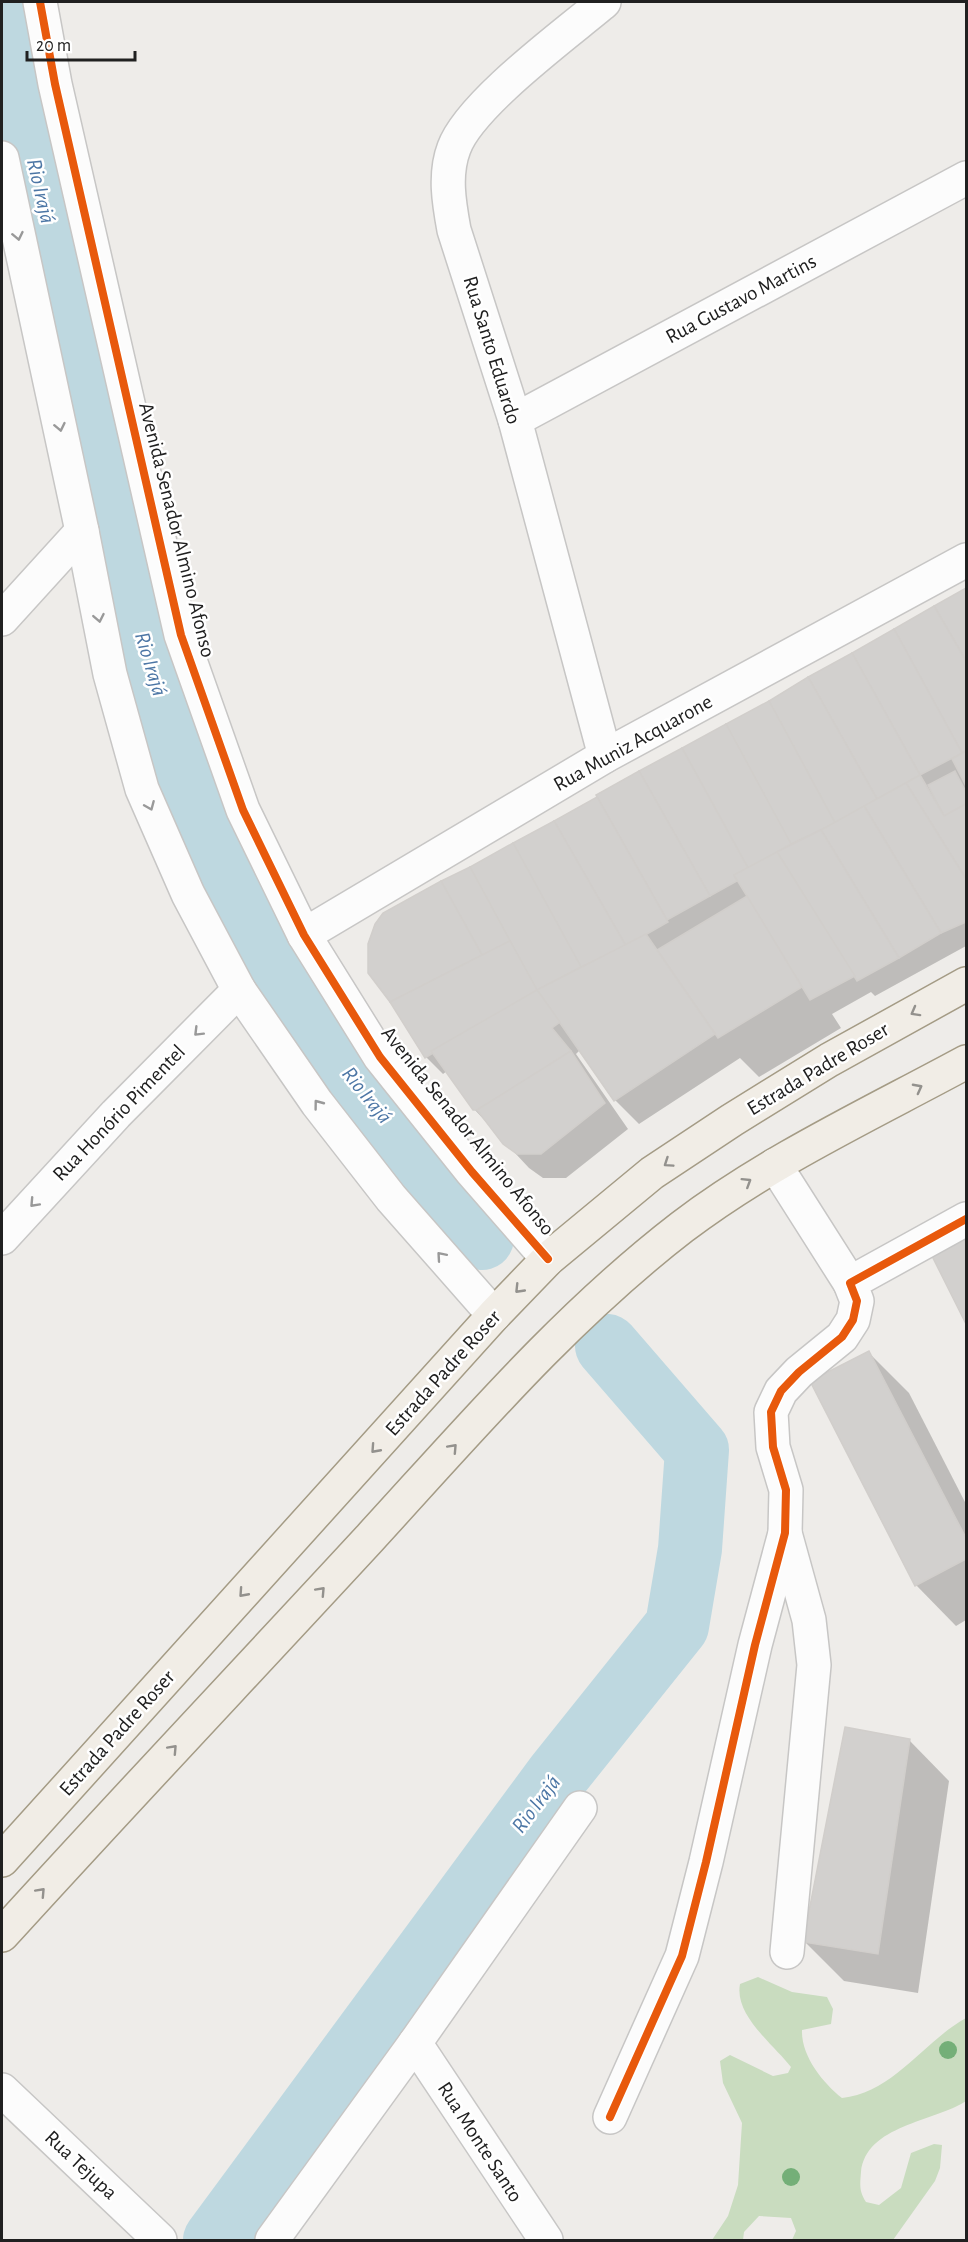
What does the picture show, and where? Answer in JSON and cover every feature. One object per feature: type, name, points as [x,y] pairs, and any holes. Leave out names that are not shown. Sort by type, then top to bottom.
[{"type":"main road","name":"Estrada Padre Roser","points":[[2,1860],[548,1258],[652,1173],[724,1125],[829,1060],[966,984]]},
{"type":"main road","points":[[2,1935],[552,1342],[626,1272],[681,1228],[775,1165],[966,1062]]},
{"type":"street","name":"Avenida Senador Almino Afonso","points":[[40,2],[55,84],[181,635],[243,810],[304,935],[380,1057],[472,1172],[548,1258]]},
{"type":"street","name":"Rua Santo Eduardo","points":[[604,2],[470,119],[454,148],[448,176],[449,203],[454,230],[514,420],[605,756]]},
{"type":"street","points":[[2,158],[82,531],[110,674],[142,789],[188,894],[239,990],[317,1103],[384,1190],[494,1315]]},
{"type":"street","name":"Rua Gustavo Martins","points":[[514,420],[966,178]]},
{"type":"street","points":[[2,619],[82,531]]},
{"type":"street","name":"Rua Muniz Acquarone","points":[[304,935],[605,756],[966,560]]},
{"type":"street","name":"Rua Honório Pimentel","points":[[2,1238],[116,1114],[239,990]]},
{"type":"street","points":[[610,2117],[682,1956],[706,1862],[749,1667],[785,1533],[786,1490],[773,1447],[771,1412],[781,1391],[842,1336],[853,1320],[856,1301],[850,1283],[775,1165]]},
{"type":"street","points":[[850,1283],[966,1219]]},
{"type":"street","points":[[785,1533],[809,1620],[814,1665],[787,1952]]},
{"type":"street","points":[[272,2241],[580,1808]]},
{"type":"street","name":"Rua Monte Santo","points":[[415,2043],[546,2241]]},
{"type":"street","name":"Rua Tejupa","points":[[2,2090],[160,2241]]},
{"type":"green space","points":[[758,1977],[792,1992],[827,1997],[833,2009],[831,2024],[802,2030],[803,2040],[814,2068],[842,2098],[877,2087],[893,2077],[936,2039],[966,2018],[966,2101],[888,2134],[875,2144],[866,2156],[861,2172],[861,2191],[866,2202],[879,2205],[901,2188],[911,2153],[934,2144],[942,2145],[940,2168],[935,2181],[893,2240],[792,2240],[796,2231],[791,2218],[759,2216],[744,2232],[743,2240],[712,2240],[728,2216],[738,2185],[742,2123],[723,2083],[720,2061],[730,2055],[773,2076],[788,2073],[791,2067],[757,2029],[743,2007],[740,1984]]},
{"type":"building","points":[[966,588],[966,661],[934,606]]},
{"type":"building","points":[[934,606],[966,661],[966,751],[962,753],[894,629]]},
{"type":"building","points":[[894,629],[962,753],[920,775],[852,653]]},
{"type":"building","points":[[852,653],[920,775],[877,799],[808,677]]},
{"type":"building","points":[[808,677],[877,799],[835,823],[769,701]]},
{"type":"building","points":[[769,701],[835,823],[791,844],[726,724]]},
{"type":"building","points":[[726,724],[791,844],[748,868],[682,748]]},
{"type":"building","points":[[682,748],[748,868],[734,875],[737,881],[710,896],[639,771]]},
{"type":"building","points":[[966,751],[966,786],[952,759]]},
{"type":"building","points":[[639,771],[710,896],[667,920],[596,795]]},
{"type":"building","points":[[955,771],[966,792],[966,804],[944,816],[928,785]]},
{"type":"building","points":[[920,775],[944,816],[966,804],[966,879],[906,783]]},
{"type":"building","points":[[906,783],[966,879],[966,922],[941,933],[864,806]]},
{"type":"building","points":[[597,797],[668,922],[626,946],[554,821]]},
{"type":"building","points":[[864,806],[941,933],[899,958],[821,830]]},
{"type":"building","points":[[554,821],[626,946],[581,967],[513,843]]},
{"type":"building","points":[[821,830],[899,958],[857,981],[777,852]]},
{"type":"building","points":[[513,843],[581,967],[537,990],[470,867]]},
{"type":"building","points":[[777,852],[855,976],[810,1000],[734,875]]},
{"type":"building","points":[[470,867],[510,941],[482,955],[441,881]]},
{"type":"building","points":[[441,881],[482,955],[390,1002],[368,973],[368,944],[375,924],[383,913]]},
{"type":"building","points":[[747,896],[802,987],[718,1038],[657,950]]},
{"type":"building","points":[[646,934],[715,1034],[614,1101],[537,990]]},
{"type":"building","points":[[510,941],[537,990],[425,1058],[390,1002]]},
{"type":"building","points":[[537,990],[560,1022],[552,1028],[571,1051],[477,1110],[473,1110],[431,1051]]},
{"type":"building","points":[[571,1051],[605,1103],[541,1154],[517,1154],[503,1144],[477,1110]]},
{"type":"building","points":[[966,1233],[966,1324],[930,1252]]},
{"type":"building","points":[[869,1351],[966,1538],[966,1559],[915,1586],[810,1381]]},
{"type":"building","points":[[845,1727],[910,1739],[878,1954],[803,1942]]},
{"type":"waterway","name":"Rio Irajá","points":[[2,12],[13,73],[57,258],[133,603],[189,788],[233,893],[322,1039],[482,1238]]},
{"type":"waterway","name":"Rio Irajá","points":[[215,2240],[557,1776],[677,1626],[690,1549],[697,1450],[607,1346]]},
{"type":"cycle path","points":[[40,2],[55,84],[181,635],[243,810],[304,935],[380,1057],[472,1172],[548,1259]]},
{"type":"cycle path","points":[[610,2117],[682,1956],[706,1862],[755,1645],[785,1533],[786,1490],[773,1447],[771,1412],[781,1391],[799,1372],[842,1337],[853,1320],[857,1301],[850,1283],[966,1219]]}]
